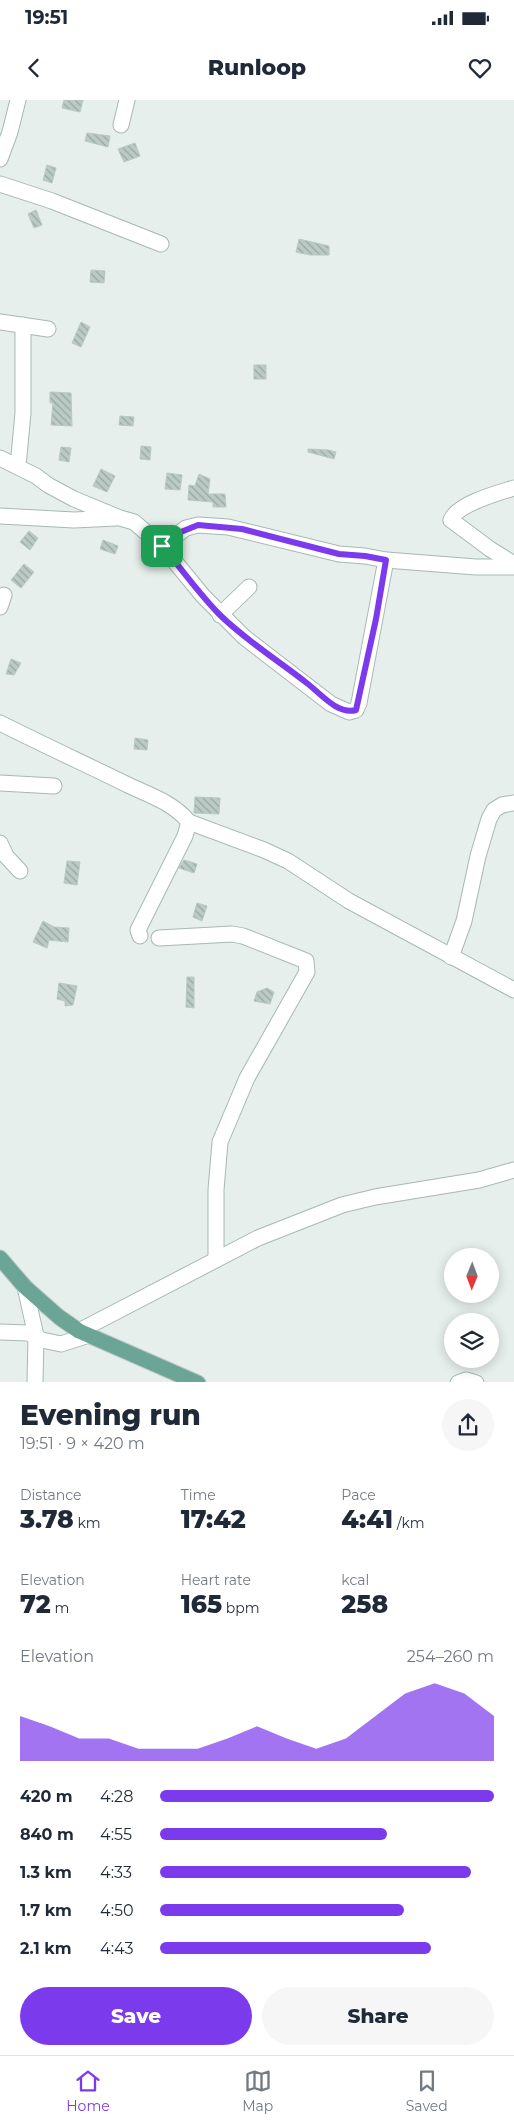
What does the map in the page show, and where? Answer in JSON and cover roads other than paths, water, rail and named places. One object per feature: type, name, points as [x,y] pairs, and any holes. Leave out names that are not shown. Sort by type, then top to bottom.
[{"type":"main road","points":[[0,1258],[24,1286],[59,1317],[84,1333],[198,1382]]},
{"type":"street","points":[[0,159],[10,132],[18,100]]},
{"type":"street","points":[[121,125],[127,100]]},
{"type":"street","points":[[0,184],[52,201],[161,244]]},
{"type":"street","points":[[0,322],[48,330]]},
{"type":"street","points":[[18,466],[23,413],[23,325]]},
{"type":"street","points":[[0,458],[36,476],[57,490],[120,518],[134,522],[162,546],[220,615],[262,652],[307,684],[331,704],[349,712],[356,710],[376,619],[386,560]]},
{"type":"street","points":[[514,488],[465,507],[452,516],[451,520],[514,566]]},
{"type":"street","points":[[0,516],[74,520],[120,518]]},
{"type":"street","points":[[162,546],[176,534],[198,525],[228,527],[339,554],[386,560],[476,567],[514,566]]},
{"type":"street","points":[[220,615],[249,587]]},
{"type":"street","points":[[0,723],[137,789],[162,799],[175,806],[189,822],[288,861],[349,901],[451,958],[514,990]]},
{"type":"street","points":[[0,783],[54,786]]},
{"type":"street","points":[[451,958],[464,921],[478,856],[489,819],[494,810],[502,805],[514,803]]},
{"type":"street","points":[[140,936],[138,930],[185,836],[189,822]]},
{"type":"street","points":[[0,843],[6,856],[20,871]]},
{"type":"street","points":[[159,938],[238,935],[306,960],[308,963],[306,972],[247,1078],[220,1142],[217,1175],[216,1260]]},
{"type":"street","points":[[0,1332],[18,1332],[61,1344],[258,1238],[342,1205],[375,1197],[479,1180],[514,1170]]},
{"type":"street","points":[[24,1286],[36,1336],[34,1382]]},
{"type":"street","points":[[458,1382],[466,1380],[476,1382]]}]
